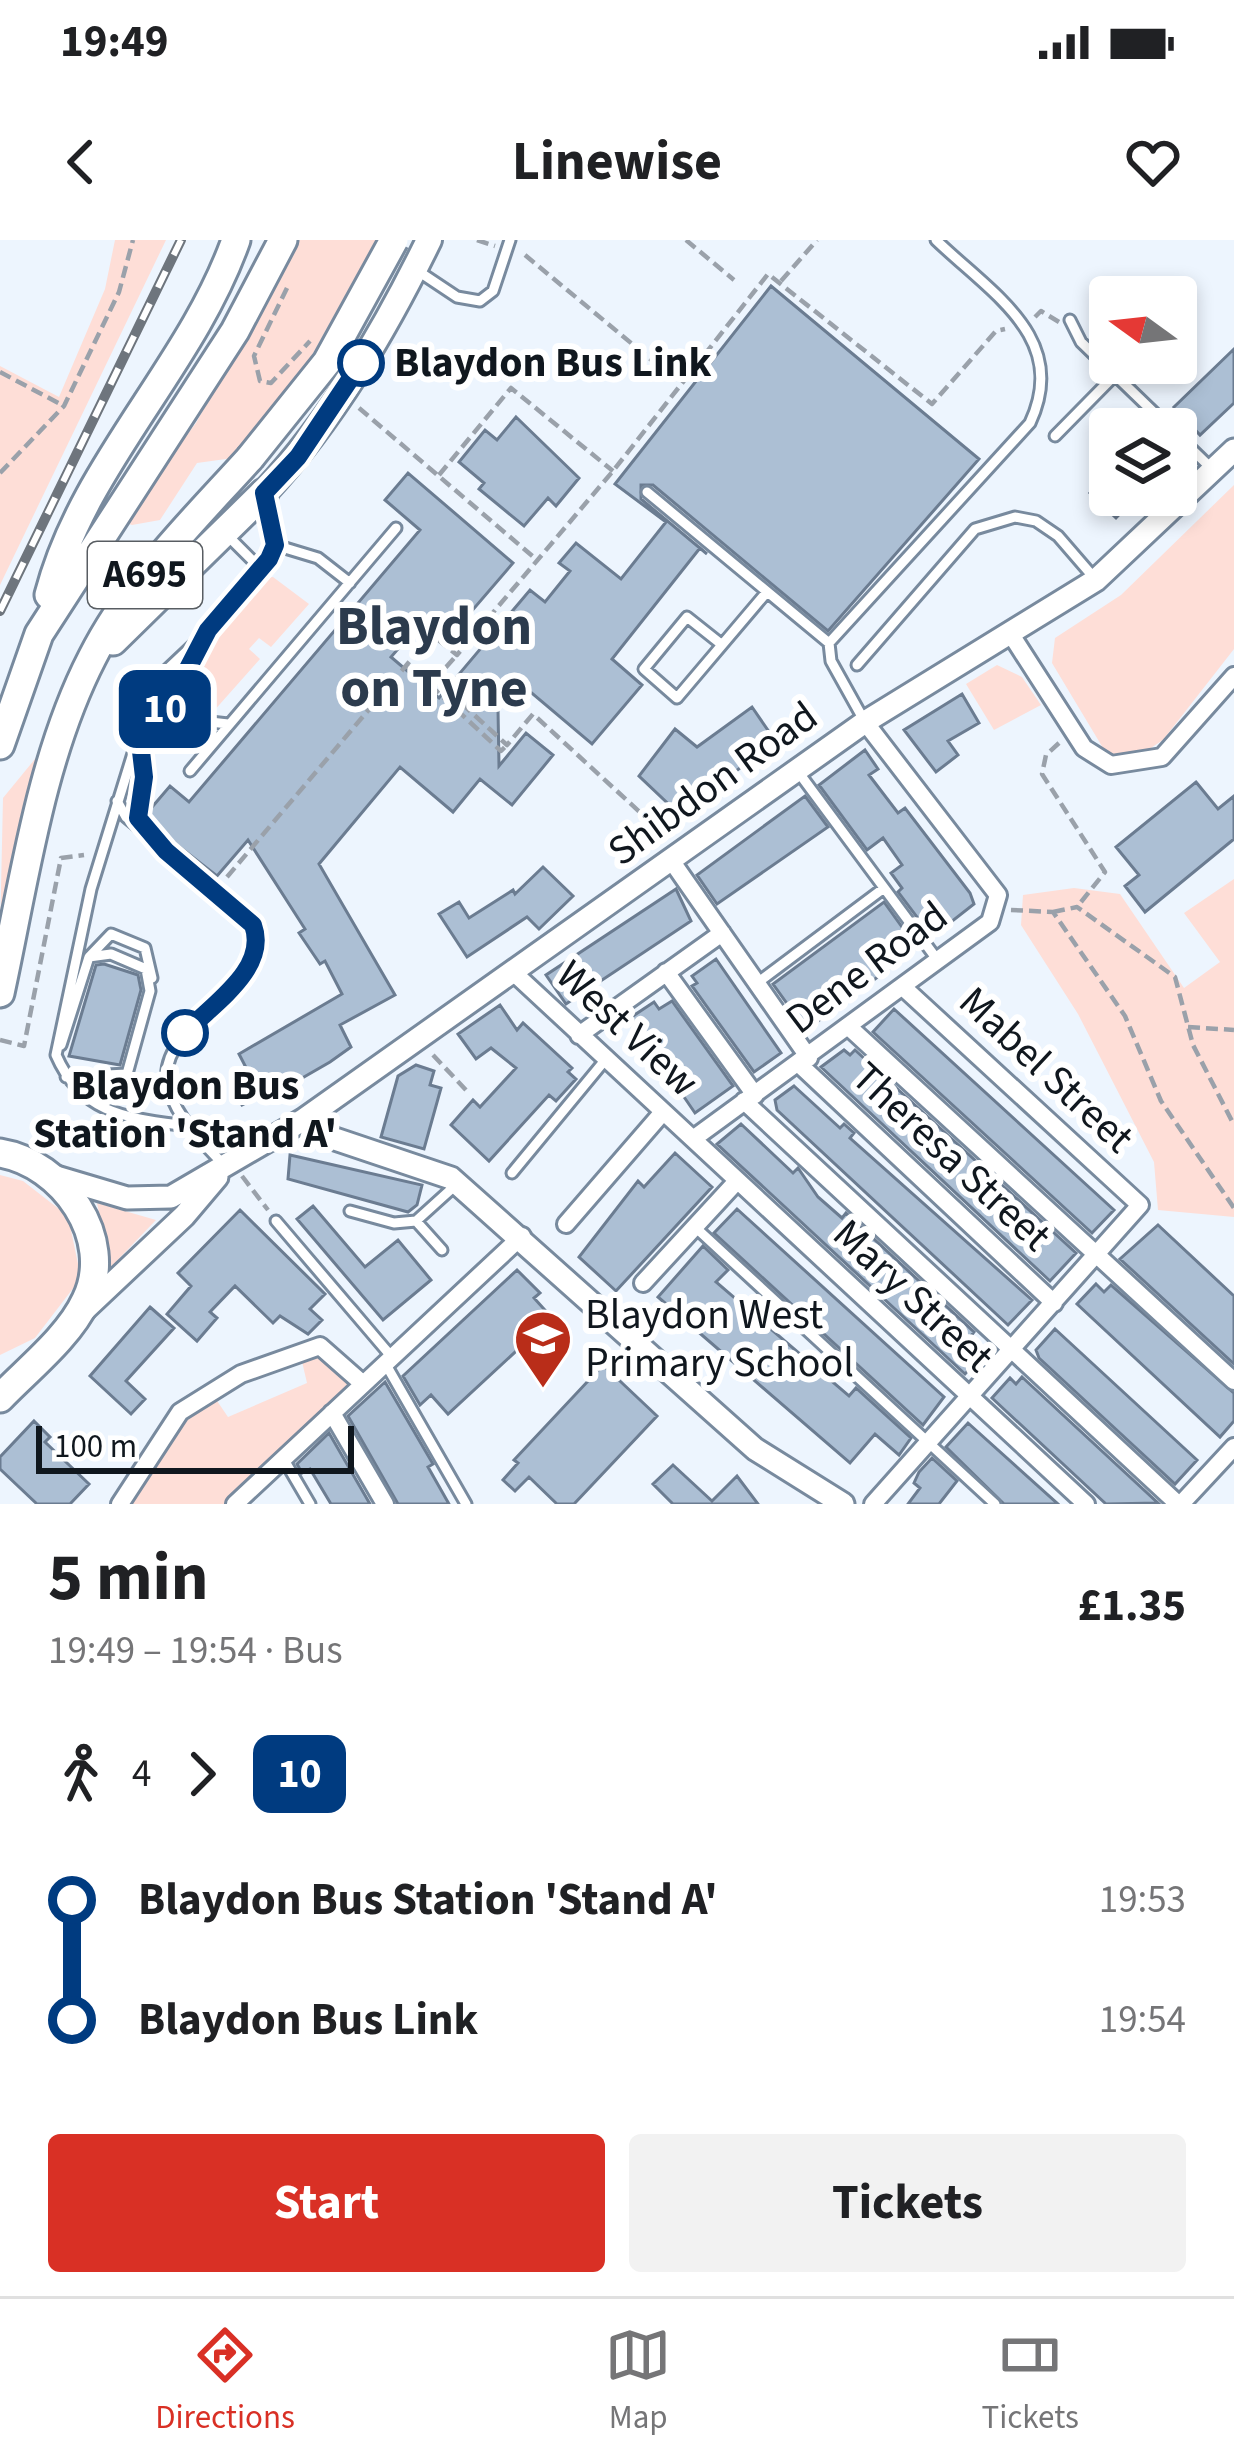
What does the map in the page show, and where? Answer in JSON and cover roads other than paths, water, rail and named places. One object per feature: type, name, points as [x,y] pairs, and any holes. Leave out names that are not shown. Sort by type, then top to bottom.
[{"type":"main road","points":[[39,634],[55,571],[106,466],[214,293],[236,240]]},
{"type":"main road","name":"A695","points":[[0,745],[39,634],[106,522],[172,429],[284,240]]},
{"type":"main road","name":"A695","points":[[0,993],[40,816],[92,658],[135,587],[250,458],[327,362],[394,240]]},
{"type":"main road","points":[[92,658],[298,457],[341,393],[429,240]]},
{"type":"main road","points":[[0,1130],[12,1155],[53,1176],[79,1207],[92,1244],[92,1285],[78,1315],[0,1398]]},
{"type":"main road","points":[[0,1372],[45,1351]]},
{"type":"street","name":"Shibdon Road","points":[[232,1170],[259,1142],[303,1120],[679,859],[865,722],[1012,636],[1096,580],[1215,472],[1234,449]]},
{"type":"street","points":[[1012,636],[1072,730],[1099,760],[1111,765],[1144,764],[1162,757],[1234,676]]},
{"type":"street","name":"Dene Road","points":[[692,1139],[990,922],[998,895],[865,722]]},
{"type":"street","name":"Theresa Street","points":[[679,859],[804,1061],[1054,1303]]},
{"type":"street","points":[[579,1034],[722,933]]},
{"type":"street","name":"West View","points":[[512,971],[692,1139]]},
{"type":"street","points":[[666,972],[749,1098],[1180,1504],[1234,1447]]},
{"type":"street","name":"Mabel Street","points":[[904,988],[1140,1205],[1097,1253]]},
{"type":"street","points":[[850,1028],[1234,1382]]},
{"type":"street","points":[[566,1224],[663,1112]]},
{"type":"street","points":[[303,1120],[334,1139],[458,1183],[755,1449],[844,1504]]},
{"type":"street","name":"Mary Street","points":[[692,1139],[1086,1504]]},
{"type":"street","points":[[53,1176],[154,1200],[232,1170]]},
{"type":"street","points":[[78,1315],[232,1170]]},
{"type":"street","points":[[643,1283],[737,1181]]},
{"type":"street","points":[[235,1504],[522,1236]]},
{"type":"street","points":[[873,1504],[1097,1253]]},
{"type":"street","points":[[120,1504],[180,1412],[241,1374],[320,1346],[362,1384]]},
{"type":"street","points":[[332,1413],[385,1504]]},
{"type":"lane","points":[[415,269],[457,297],[480,301],[493,291],[510,240]]},
{"type":"lane","points":[[829,643],[1030,423],[1042,396],[1043,367],[1035,340],[936,240]]},
{"type":"lane","points":[[1070,320],[1089,350]]},
{"type":"lane","points":[[1055,436],[1104,384]]},
{"type":"lane","points":[[1124,384],[1149,408]]},
{"type":"lane","points":[[1197,454],[1215,472]]},
{"type":"lane","points":[[647,492],[829,643],[831,661],[865,722]]},
{"type":"lane","points":[[166,851],[136,813],[144,777],[138,697],[208,630],[262,569],[275,545],[264,493]]},
{"type":"lane","points":[[857,664],[975,529],[1015,517],[1036,521],[1058,536],[1096,580]]},
{"type":"lane","points":[[190,771],[396,528]]},
{"type":"lane","points":[[224,532],[262,569]]},
{"type":"lane","points":[[275,545],[318,559],[350,583]]},
{"type":"lane","points":[[721,644],[687,616],[644,669],[676,698],[766,593]]},
{"type":"lane","points":[[188,1126],[98,1109],[66,1077],[56,1055],[61,1014],[101,852],[139,734],[169,705],[208,630]]},
{"type":"lane","points":[[172,693],[193,720],[230,724]]},
{"type":"lane","points":[[797,771],[938,962]]},
{"type":"lane","points":[[117,800],[126,817],[253,925],[257,948],[248,970],[185,1033],[170,1057],[167,1082],[188,1126],[232,1170]]},
{"type":"lane","points":[[757,982],[884,889]]},
{"type":"lane","points":[[56,1055],[89,957],[111,934],[135,939],[151,958],[150,991],[127,1074],[66,1077]]},
{"type":"lane","points":[[89,957],[111,954],[137,963],[146,969],[150,991]]},
{"type":"lane","points":[[512,1173],[606,1060]]},
{"type":"lane","points":[[350,1211],[394,1223],[416,1221],[458,1183]]},
{"type":"lane","points":[[276,1221],[388,1359],[466,1504]]},
{"type":"lane","points":[[416,1221],[442,1250]]},
{"type":"lane","points":[[694,1227],[994,1504]]},
{"type":"lane","points":[[283,1458],[310,1504]]},
{"type":"railway","points":[[0,611],[181,240]]},
{"type":"place","name":"Blaydon Bus Link","points":[[361,363]]},
{"type":"place","name":"Blaydon Bus Station 'Stand A'","points":[[185,1033]]},
{"type":"place","name":"Blaydon West Primary School","points":[[543,1390]]},
{"type":"district","name":"Blaydon on Tyne","points":[[434,658]]}]
